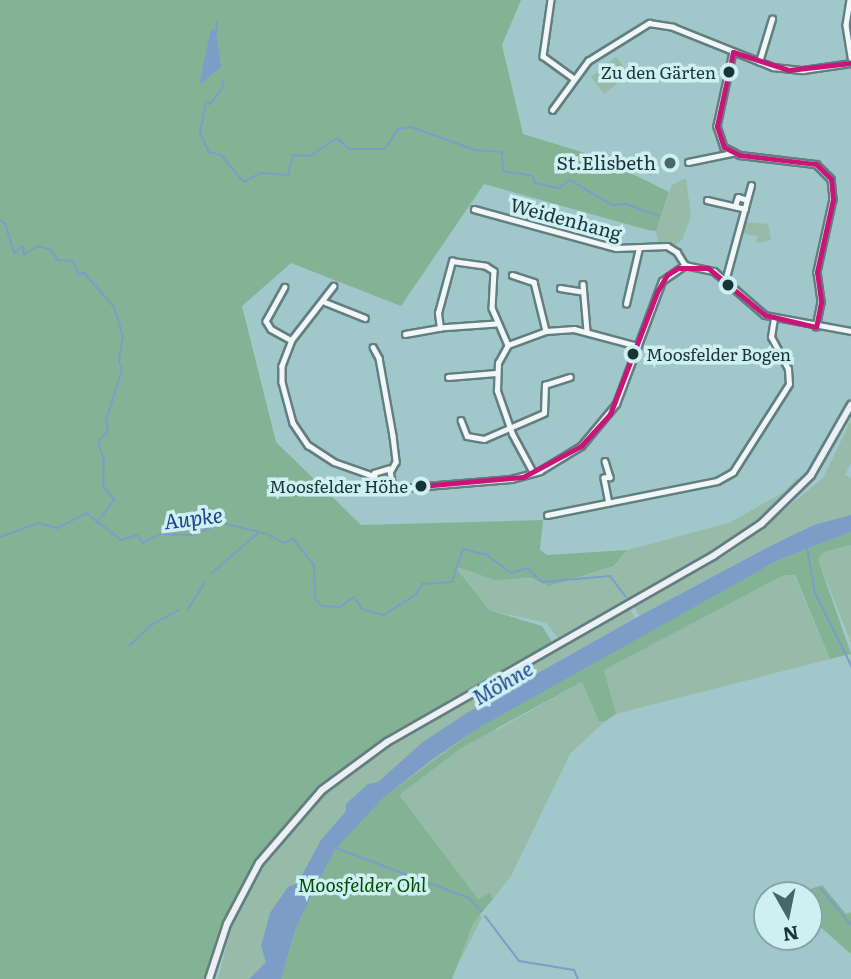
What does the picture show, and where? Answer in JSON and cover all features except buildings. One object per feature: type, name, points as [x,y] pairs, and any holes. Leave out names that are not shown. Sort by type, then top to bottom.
[{"type":"main road","points":[[209,979],[227,924],[259,863],[322,790],[415,725],[691,569],[761,524],[811,475],[851,405]]},
{"type":"street","points":[[551,0],[543,56],[550,65],[573,78]]},
{"type":"street","points":[[552,110],[573,78],[604,48],[649,23],[673,27],[759,62],[803,70],[851,61],[846,25],[850,0]]},
{"type":"street","points":[[759,62],[772,19]]},
{"type":"street","points":[[733,52],[717,126],[722,142],[733,153]]},
{"type":"street","points":[[688,162],[733,153],[816,164],[831,179],[833,199],[817,272],[821,302],[816,327]]},
{"type":"street","points":[[724,281],[751,185]]},
{"type":"street","points":[[735,206],[738,197],[747,200]]},
{"type":"street","points":[[707,200],[745,209]]},
{"type":"street","name":"Weidenhang","points":[[474,209],[616,248],[672,248],[685,265]]},
{"type":"street","points":[[626,304],[639,248]]},
{"type":"street","points":[[440,328],[438,313],[452,261],[456,260],[494,271],[496,324],[508,345]]},
{"type":"street","points":[[334,286],[326,302],[292,340],[281,373],[297,431],[325,458],[374,476],[381,488],[392,484],[401,488],[477,483],[533,473],[570,455],[601,428],[616,404],[662,281],[685,265],[708,268],[747,304],[774,317],[816,327],[851,331]]},
{"type":"street","points":[[512,275],[534,282],[546,331]]},
{"type":"street","points":[[583,284],[580,291],[587,331]]},
{"type":"street","points":[[285,287],[266,321],[271,329],[292,340]]},
{"type":"street","points":[[560,288],[580,291]]},
{"type":"street","points":[[326,302],[365,318]]},
{"type":"street","points":[[547,515],[717,481],[733,472],[789,384],[788,369],[772,341],[774,317]]},
{"type":"street","points":[[405,334],[440,328],[496,324]]},
{"type":"street","points":[[533,473],[509,427],[499,399],[496,373],[508,345],[546,331],[587,331],[638,346]]},
{"type":"street","points":[[373,347],[379,358],[393,436],[396,462],[391,471],[392,484]]},
{"type":"street","points":[[448,377],[496,373]]},
{"type":"street","points":[[461,420],[465,433],[474,440],[509,427],[547,411],[545,385],[570,377]]},
{"type":"street","points":[[605,461],[610,477],[604,478],[609,503]]},
{"type":"street","points":[[374,476],[382,468],[391,471]]},
{"type":"green space","points":[[0,0],[521,0],[502,45],[523,134],[598,157],[669,192],[656,231],[484,184],[401,306],[291,263],[242,306],[276,442],[361,525],[543,520],[540,550],[547,555],[627,550],[614,566],[549,586],[530,578],[495,580],[455,566],[489,610],[542,626],[552,642],[387,741],[299,812],[243,890],[209,979],[0,979]]},
{"type":"green space","points":[[616,57],[629,74],[604,94],[591,77]]},
{"type":"green space","points":[[686,178],[691,217],[682,240],[675,245],[658,243],[656,231],[672,185]]},
{"type":"green space","points":[[745,222],[768,224],[771,240],[756,243],[757,236],[741,233]]},
{"type":"green space","points":[[851,420],[851,463],[845,475],[851,478],[851,521],[779,541],[639,616],[634,606],[736,549],[823,478]]},
{"type":"green space","points":[[799,476],[794,488],[732,540],[559,639],[546,623],[489,610],[455,565],[495,579],[530,579],[549,586],[615,566],[627,550],[729,523],[784,492]]},
{"type":"green space","points":[[851,532],[851,545],[824,552],[818,559],[851,654],[830,659],[795,575],[784,575],[604,670],[616,714],[604,722],[599,721],[582,682],[461,748],[399,795],[478,899],[490,893],[493,899],[473,923],[452,979],[281,979],[296,927],[334,851],[383,798],[480,727],[567,676],[780,559]]},
{"type":"green space","points":[[851,545],[851,643],[818,559],[824,552]]},
{"type":"green space","points":[[784,575],[794,575],[830,659],[616,714],[604,670]]},
{"type":"green space","name":"Moosfelder Ohl","points":[[630,609],[635,618],[482,705],[497,730],[582,682],[599,720],[604,722],[570,754],[511,876],[493,899],[490,894],[479,913],[482,917],[451,979],[218,979],[231,928],[255,875],[270,851],[315,800],[384,747]]},
{"type":"green space","points":[[823,886],[846,914],[851,912],[851,954],[823,929]]},
{"type":"water","points":[[211,29],[216,32],[221,67],[199,85]]},
{"type":"water","points":[[851,515],[851,532],[780,559],[480,727],[434,758],[383,798],[334,851],[296,927],[281,979],[249,979],[266,962],[261,946],[270,913],[288,887],[298,883],[295,877],[300,879],[321,840],[346,811],[346,804],[368,784],[378,782],[423,742],[467,713],[639,616],[772,545],[814,525]]},
{"type":"waterway","points":[[216,33],[217,22]]},
{"type":"waterway","points":[[222,82],[224,86],[210,104],[206,102],[200,133],[209,152],[221,155],[244,182],[260,173],[288,175],[293,155],[310,156],[337,138],[349,149],[385,149],[398,129],[411,127],[475,150],[502,152],[503,171],[533,176],[535,183],[559,188],[570,180],[612,205],[627,204],[659,216]]},
{"type":"waterway","points":[[0,221],[5,223],[14,253],[23,246],[24,255],[38,246],[51,250],[58,260],[73,261],[78,274],[84,273],[114,307],[123,336],[119,361],[122,370],[106,420],[108,431],[98,442],[104,461],[103,487],[114,499],[97,523]]},
{"type":"waterway","name":"Aupke","points":[[0,537],[38,523],[57,528],[86,513],[121,540],[137,535],[143,543],[160,534],[191,535],[222,523],[267,534],[283,543],[293,539],[314,565],[315,599],[322,606],[340,607],[354,597],[362,609],[384,615],[416,594],[422,584],[452,582],[463,549],[487,555],[511,573],[527,568],[542,582],[610,576],[626,597]]},
{"type":"waterway","points":[[212,573],[257,534]]},
{"type":"waterway","points":[[806,543],[815,593],[847,657]]},
{"type":"waterway","points":[[188,609],[205,583]]},
{"type":"waterway","points":[[129,646],[151,625],[179,610]]},
{"type":"waterway","points":[[848,659],[851,666]]},
{"type":"waterway","points":[[336,848],[469,898],[481,911]]},
{"type":"waterway","points":[[823,891],[851,925]]},
{"type":"waterway","points":[[485,916],[519,961],[574,970],[578,979]]},
{"type":"transit line","points":[[733,52],[717,126],[724,147],[740,155],[816,164],[831,179],[833,199],[817,272],[821,302],[816,327]]},
{"type":"transit line","points":[[733,52],[789,70],[851,63]]},
{"type":"transit line","points":[[421,486],[523,477],[581,446],[610,414],[657,292],[667,275],[678,268],[708,268],[765,315],[816,327]]},
{"type":"place","name":"Zu den Gärten","points":[[729,72]]},
{"type":"place","name":"St.Elisbeth","points":[[670,163]]},
{"type":"place","name":"Moosfelder Bogen","points":[[633,354]]},
{"type":"place","name":"Moosfelder Höhe","points":[[421,486]]},
{"type":"water label","name":"Möhne","points":[[502,682]]}]
